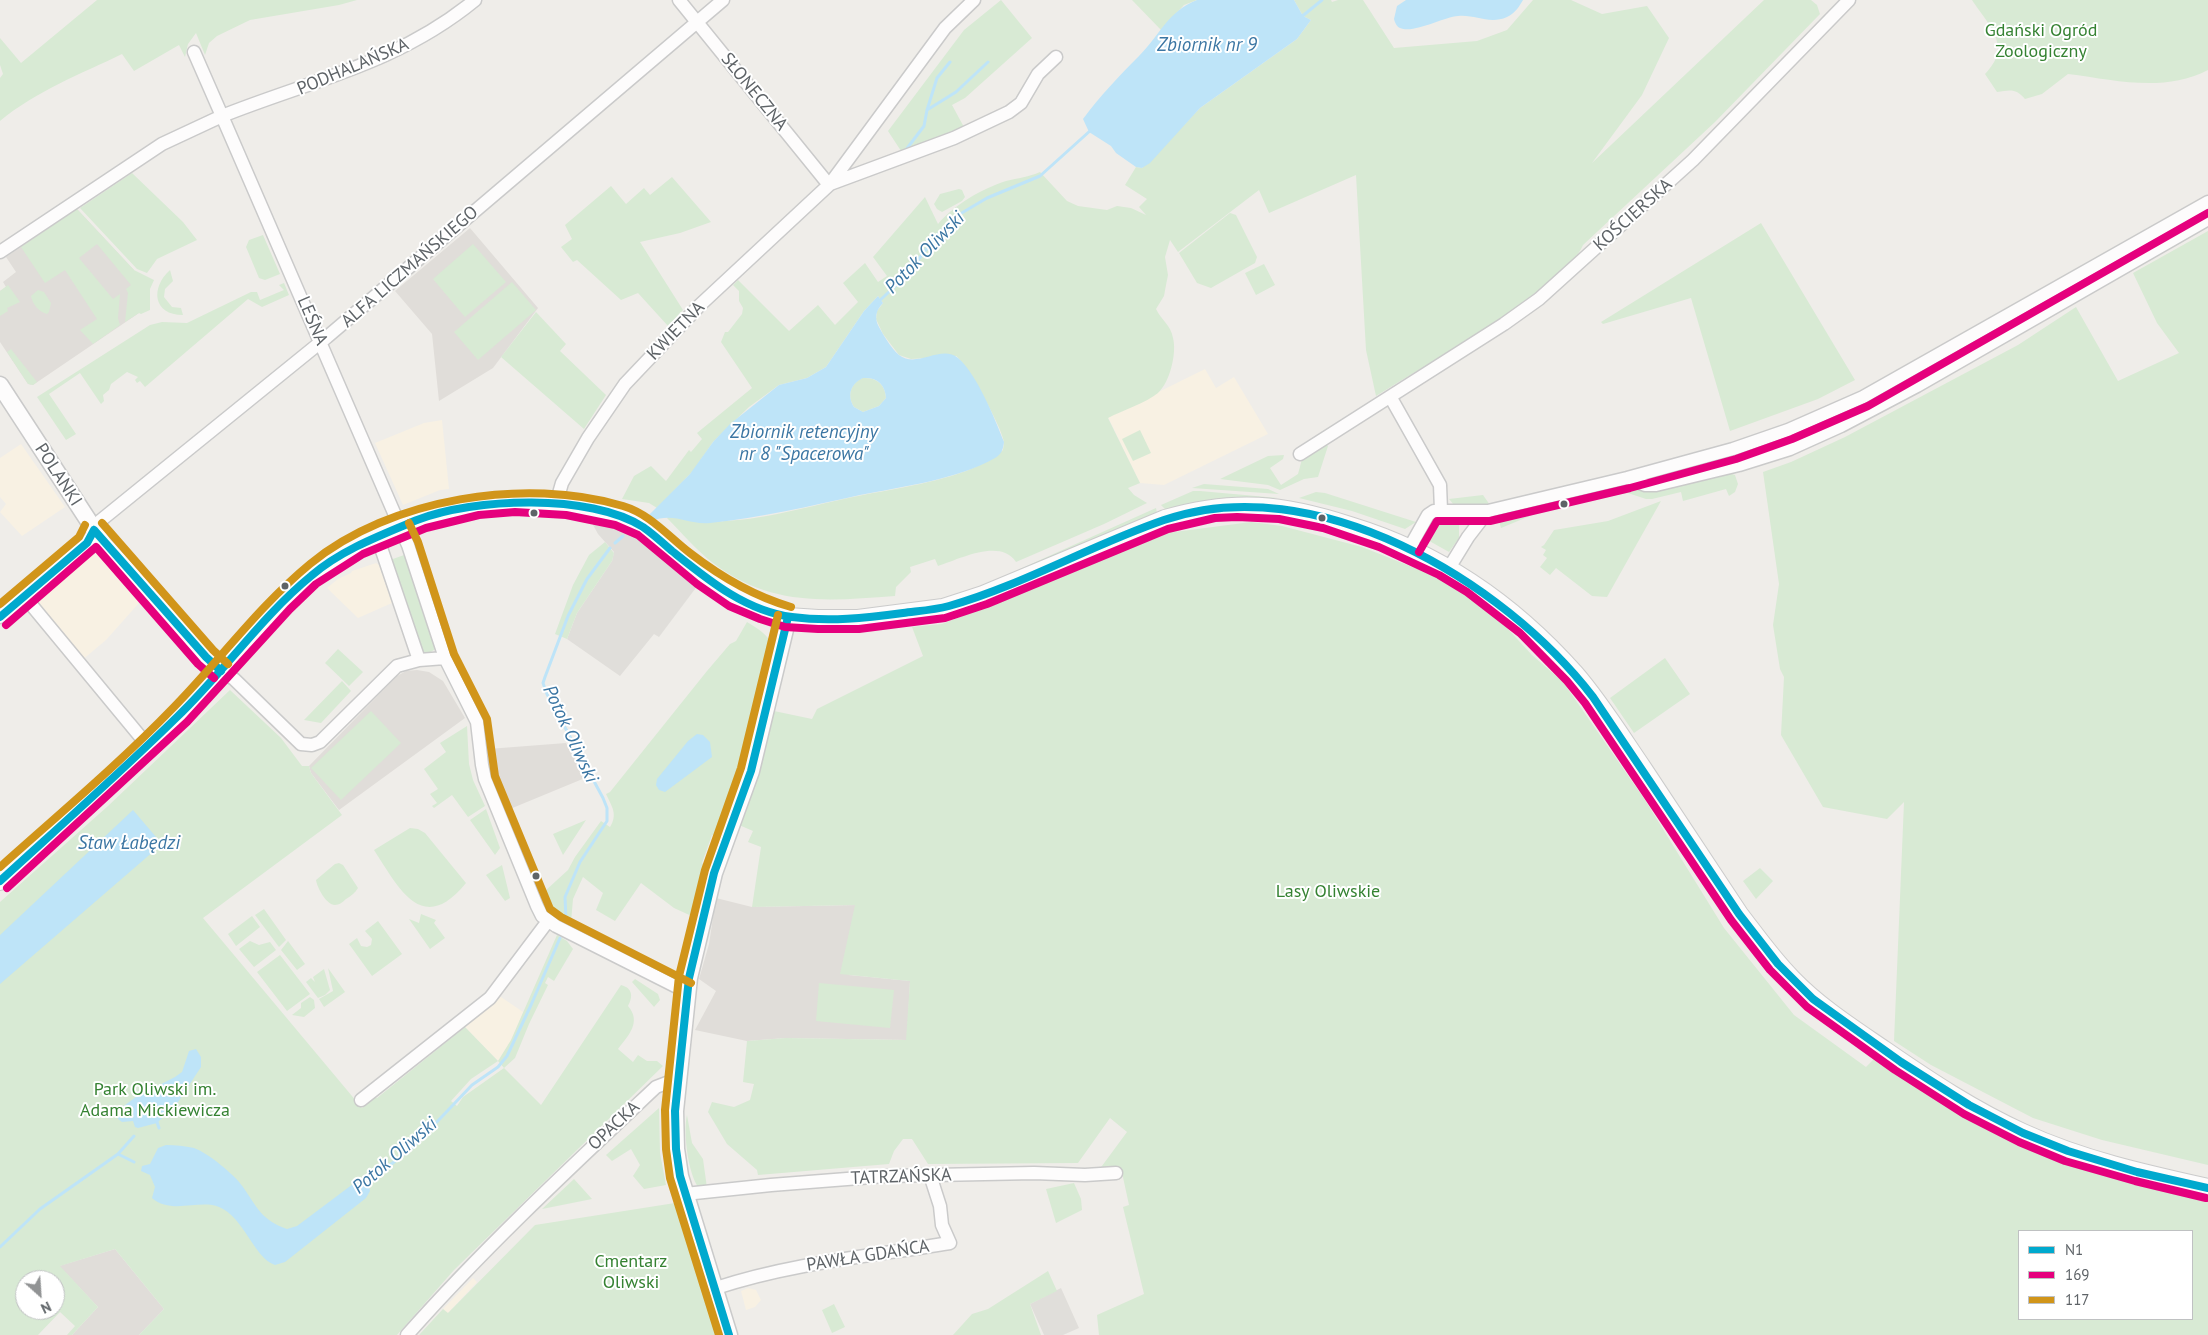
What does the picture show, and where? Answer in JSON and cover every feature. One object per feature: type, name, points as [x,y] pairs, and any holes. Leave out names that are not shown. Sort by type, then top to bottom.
[{"type":"main road","points":[[0,881],[148,746],[283,602],[310,576],[342,554],[377,536],[447,511],[477,505],[515,502],[556,504],[618,515],[644,527],[703,576],[734,597],[764,610],[788,617],[808,619],[858,619],[943,608],[1001,588],[1165,519],[1214,507],[1237,506],[1284,509],[1319,516],[1410,547],[1474,584],[1529,628],[1576,675],[1616,729],[1739,914],[1777,962],[1815,1001],[1926,1079],[1964,1102],[2024,1133],[2098,1161],[2208,1188]]},
{"type":"street","name":"PODHALAŃSKA","points":[[222,116],[371,62],[426,35],[475,0]]},
{"type":"street","name":"SŁONECZNA","points":[[679,0],[830,184]]},
{"type":"street","name":"ALFA LICZMAŃSKIEGO","points":[[0,617],[87,543],[100,521],[107,515],[321,342],[724,0]]},
{"type":"street","name":"KWIETNA","points":[[556,504],[562,483],[588,438],[626,384],[700,305],[830,184],[945,28],[974,0]]},
{"type":"street","name":"KOŚCIERSKA","points":[[1300,454],[1391,398],[1512,319],[1561,280],[1693,160],[1849,0]]},
{"type":"street","name":"LEŚNA","points":[[194,52],[408,545],[445,658],[477,722],[485,779],[537,906],[548,921]]},
{"type":"street","name":"KWIETNA","points":[[830,184],[954,138],[1008,112],[1021,103],[1035,78],[1056,57]]},
{"type":"street","points":[[0,252],[162,144],[222,116]]},
{"type":"street","points":[[1410,547],[1428,515],[1434,511],[1488,511],[1627,478],[1733,449],[1788,430],[1863,397],[2208,202]]},
{"type":"street","points":[[1627,478],[1645,485],[1656,485],[1739,465],[1790,449],[1841,426],[1917,386],[2208,219]]},
{"type":"street","name":"POLANKI","points":[[0,385],[94,530],[206,657],[221,670]]},
{"type":"street","points":[[1391,398],[1440,485],[1442,510]]},
{"type":"street","points":[[1449,568],[1468,537],[1488,511]]},
{"type":"street","points":[[1459,512],[1468,537]]},
{"type":"street","points":[[377,536],[419,660]]},
{"type":"street","points":[[24,596],[148,746]]},
{"type":"street","points":[[729,1335],[716,1288],[685,1194],[676,1149],[677,1081],[687,992],[714,873],[751,771],[788,617]]},
{"type":"street","points":[[783,640],[808,619]]},
{"type":"street","points":[[221,670],[301,744],[312,745],[320,742],[397,666],[419,660],[445,658]]},
{"type":"street","points":[[361,1100],[490,998],[548,921],[687,992]]},
{"type":"street","name":"OPACKA","points":[[407,1335],[460,1276],[518,1218],[656,1087],[668,1082],[677,1081]]},
{"type":"street","name":"TATRZAŃSKA","points":[[685,1194],[771,1185],[930,1174],[1034,1173],[1085,1175],[1116,1173]]},
{"type":"street","name":"PAWŁA GDAŃCA","points":[[716,1288],[753,1276],[788,1268],[950,1243],[942,1225],[940,1206],[930,1174]]},
{"type":"shaded area","points":[[77,209],[134,270],[139,313],[33,385],[28,384],[0,342],[0,291],[6,287],[3,282],[16,272],[6,257]]},
{"type":"shaded area","points":[[470,228],[538,308],[493,368],[439,401],[432,334],[395,291]]},
{"type":"shaded area","points":[[1205,369],[1216,388],[1234,377],[1268,434],[1164,485],[1140,483],[1108,417]]},
{"type":"shaded area","points":[[442,420],[449,489],[440,490],[403,505],[375,443],[424,423]]},
{"type":"shaded area","points":[[21,444],[65,507],[22,536],[0,512],[6,504],[0,497],[0,458]]},
{"type":"shaded area","points":[[605,521],[634,531],[698,585],[659,637],[654,634],[620,676],[567,639],[577,613],[612,561],[614,552],[598,534],[592,523]]},
{"type":"shaded area","points":[[92,554],[97,554],[139,603],[106,640],[81,661],[35,603]]},
{"type":"shaded area","points":[[376,563],[379,565],[392,603],[358,618],[327,588],[352,571]]},
{"type":"shaded area","points":[[406,671],[429,672],[443,681],[465,718],[339,810],[311,773],[309,766],[397,676]]},
{"type":"shaded area","points":[[566,743],[585,778],[510,809],[488,749]]},
{"type":"shaded area","points":[[716,898],[752,907],[856,905],[849,975],[910,981],[907,1040],[786,1038],[747,1041],[695,1030],[716,991],[699,979],[709,944]]},
{"type":"shaded area","points":[[501,997],[523,1012],[507,1050],[498,1061],[465,1027]]},
{"type":"shaded area","points":[[115,1249],[164,1309],[139,1335],[72,1335],[98,1307],[65,1272],[65,1270],[59,1266]]},
{"type":"shaded area","points":[[473,1278],[477,1282],[447,1314],[443,1309]]},
{"type":"shaded area","points":[[748,1288],[756,1290],[761,1300],[755,1307],[746,1310],[741,1291]]},
{"type":"shaded area","points":[[1061,1288],[1079,1328],[1063,1335],[1044,1335],[1030,1304]]},
{"type":"green space","points":[[97,0],[357,0],[339,5],[250,20],[217,36],[209,43],[205,55],[196,33],[188,44],[185,57],[179,45],[134,71],[122,54],[44,92],[0,121],[0,78],[3,74],[0,65],[0,38],[21,63]]},
{"type":"green space","points":[[1001,0],[1032,38],[965,98],[952,105],[965,129],[903,154],[888,131],[964,30]]},
{"type":"green space","points":[[1132,0],[1197,0],[1184,5],[1161,30]]},
{"type":"green space","points":[[1294,0],[1331,0],[1332,2],[1338,0],[1363,0],[1394,48],[1477,41],[1507,30],[1533,0],[1571,0],[1602,14],[1647,6],[1669,38],[1642,95],[1592,163],[1764,0],[1811,0],[1817,5],[1820,14],[1715,122],[1583,245],[1576,257],[1558,274],[1493,324],[1376,396],[1366,350],[1356,175],[1269,213],[1259,190],[1178,252],[1170,240],[1165,257],[1168,275],[1164,296],[1156,309],[1172,333],[1174,351],[1172,367],[1166,382],[1153,397],[1108,418],[1140,483],[1128,488],[1134,495],[1147,503],[1016,562],[1009,555],[990,551],[968,555],[938,566],[935,559],[910,567],[911,572],[896,587],[895,596],[846,599],[800,598],[756,587],[735,577],[707,558],[667,518],[669,516],[692,520],[740,520],[788,512],[951,476],[986,462],[1003,450],[1002,434],[976,384],[961,362],[956,356],[911,359],[899,355],[883,334],[876,319],[877,311],[883,303],[878,296],[864,311],[826,367],[807,378],[779,385],[749,407],[713,442],[694,470],[657,508],[649,503],[622,499],[634,476],[651,466],[666,481],[689,450],[691,452],[702,439],[697,433],[752,388],[721,342],[725,332],[728,332],[742,314],[743,308],[739,301],[739,291],[733,285],[738,280],[789,331],[818,305],[835,325],[858,302],[843,283],[865,263],[878,282],[887,276],[873,257],[925,197],[938,224],[952,210],[978,193],[1006,181],[1040,172],[1067,201],[1078,206],[1107,210],[1117,206],[1131,208],[1146,215],[1139,207],[1147,199],[1125,185],[1136,167],[1142,168],[1200,108],[1297,39],[1311,20],[1303,16]]},
{"type":"green space","name":"Gdański Ogród Zoologiczny","points":[[1972,0],[2208,0],[2208,70],[2191,77],[2157,83],[2139,83],[2068,74],[2042,94],[2025,99],[2019,93],[2012,91],[1997,92],[1985,74],[1993,64],[1998,45],[1991,27]]},
{"type":"green space","points":[[132,173],[183,222],[197,240],[157,259],[147,273],[137,269],[80,208]]},
{"type":"green space","points":[[672,177],[711,222],[680,233],[640,242],[683,310],[668,326],[638,293],[621,300],[577,260],[573,262],[561,247],[572,239],[565,225],[611,186],[626,204],[644,188],[650,195]]},
{"type":"green space","points":[[959,189],[962,190],[965,197],[962,201],[942,212],[937,209],[934,204],[940,194]]},
{"type":"green space","points":[[77,209],[134,270],[154,280],[150,289],[150,310],[139,313],[125,322],[128,293],[126,289],[131,285],[97,244],[79,258],[113,299],[120,294],[118,318],[120,325],[93,344],[80,330],[97,319],[65,270],[45,283],[21,247]]},
{"type":"green space","points":[[1230,213],[1236,215],[1257,257],[1255,263],[1211,288],[1197,283],[1179,253]]},
{"type":"green space","points":[[1761,223],[1855,380],[1818,399],[1730,431],[1691,298],[1603,324],[1601,322]]},
{"type":"green space","points":[[2208,231],[2208,1165],[2102,1140],[2033,1118],[1931,1065],[1894,1041],[1904,802],[1887,819],[1823,807],[1781,735],[1784,677],[1780,669],[1773,625],[1779,584],[1763,472],[1791,462],[1845,437],[2018,345],[2076,307],[2118,381],[2179,353],[2157,323],[2133,273]]},
{"type":"green space","points":[[263,235],[280,274],[265,280],[259,278],[246,247],[249,240]]},
{"type":"green space","points":[[473,244],[506,282],[465,317],[433,279]]},
{"type":"green space","points":[[1264,264],[1275,285],[1256,295],[1245,273]]},
{"type":"green space","points":[[170,270],[173,281],[165,289],[164,297],[172,307],[181,308],[183,315],[173,314],[160,306],[157,292],[159,285]]},
{"type":"green space","points":[[512,282],[536,310],[478,360],[454,332]]},
{"type":"green space","points":[[284,283],[289,295],[262,307],[248,299],[145,387],[140,381],[137,383],[135,380],[138,377],[127,372],[111,384],[109,390],[103,395],[104,401],[101,404],[80,373],[49,394],[76,434],[66,440],[37,397],[150,325],[162,322],[187,323],[251,292],[257,292],[260,300],[284,290],[279,285]]},
{"type":"green space","points":[[8,285],[20,302],[7,308],[8,311],[0,316],[0,291]]},
{"type":"green space","points":[[38,290],[44,292],[51,303],[47,314],[35,305],[32,299],[31,296]]},
{"type":"green space","points":[[536,312],[566,344],[560,351],[606,395],[584,429],[501,357]]},
{"type":"green space","points":[[11,349],[37,382],[33,385],[28,384],[7,352]]},
{"type":"green space","points":[[862,378],[879,382],[884,389],[886,398],[879,406],[863,412],[854,407],[850,395],[852,387]]},
{"type":"green space","points":[[1140,430],[1151,453],[1133,461],[1122,439]]},
{"type":"green space","points":[[1326,443],[1328,446],[1318,477],[1304,479],[1280,490],[1268,485],[1220,479],[1268,456],[1284,455],[1283,459],[1270,468],[1281,485],[1298,474],[1302,459]]},
{"type":"green space","points":[[1729,456],[1735,460],[1659,481],[1642,479]]},
{"type":"green space","points":[[1729,473],[1735,475],[1738,484],[1735,492],[1729,496],[1726,489],[1683,501],[1681,492],[1652,499],[1628,493],[1582,501],[1581,498],[1615,486],[1642,490]]},
{"type":"green space","points":[[1204,484],[1268,489],[1279,494],[1192,488]]},
{"type":"green space","points":[[1193,491],[1278,498],[1213,499],[1167,511],[1161,505]]},
{"type":"green space","points":[[1316,492],[1325,493],[1416,522],[1405,529],[1352,511],[1299,498]]},
{"type":"green space","points":[[1483,495],[1490,505],[1454,505],[1449,499]]},
{"type":"green space","points":[[1661,501],[1607,597],[1592,596],[1556,568],[1550,575],[1540,567],[1547,558],[1543,555],[1546,550],[1541,547],[1554,530],[1608,521]]},
{"type":"green space","points":[[1156,508],[1157,513],[1023,571],[1020,569]]},
{"type":"green space","points":[[1542,511],[1501,528],[1498,518],[1508,514]]},
{"type":"green space","points":[[1438,517],[1449,517],[1459,525],[1459,538],[1449,552],[1424,538],[1430,524]]},
{"type":"green space","name":"Lasy Oliwskie","points":[[1251,522],[1282,526],[1362,547],[1435,576],[1472,595],[1493,613],[1532,655],[1563,682],[1645,800],[1724,928],[1794,1015],[1866,1067],[1874,1059],[1959,1109],[2025,1143],[2067,1160],[2107,1173],[2208,1199],[2208,1335],[1099,1335],[1097,1315],[1144,1294],[1123,1207],[1129,1205],[1121,1168],[1099,1170],[1127,1132],[1110,1118],[1078,1163],[928,1164],[912,1139],[903,1139],[894,1151],[889,1164],[758,1175],[757,1170],[727,1144],[708,1112],[712,1102],[734,1107],[750,1100],[754,1084],[743,1082],[747,1041],[786,1038],[906,1040],[910,981],[840,974],[855,905],[752,907],[761,847],[748,842],[753,831],[739,825],[759,769],[774,711],[812,719],[817,709],[923,656],[912,627],[942,624],[1085,567],[1159,534]]},
{"type":"green space","points":[[605,542],[614,553],[612,561],[577,613],[567,639],[555,634],[573,585],[589,555]]},
{"type":"green space","points":[[407,554],[435,646],[434,650],[429,653],[423,652],[390,560]]},
{"type":"green space","points":[[747,622],[765,635],[773,647],[750,745],[721,834],[715,837],[712,835],[702,863],[708,868],[696,918],[674,908],[641,883],[615,921],[596,910],[603,893],[583,877],[573,899],[571,922],[555,915],[545,891],[568,870],[601,821],[610,827],[614,814],[606,794],[610,792],[707,671],[730,644],[736,641]]},
{"type":"green space","points":[[338,649],[363,672],[349,686],[325,663]]},
{"type":"green space","points":[[1665,658],[1690,694],[1634,733],[1610,698]]},
{"type":"green space","points":[[342,681],[351,691],[321,723],[304,720]]},
{"type":"green space","name":"Park Oliwski im. Adama Mickiewicza","points":[[230,690],[281,738],[302,766],[309,766],[311,773],[342,815],[203,918],[362,1108],[465,1027],[498,1061],[471,1079],[451,1101],[457,1106],[463,1097],[504,1068],[541,1105],[621,985],[628,988],[631,993],[628,1006],[632,1012],[634,1023],[629,1034],[618,1049],[633,1062],[638,1055],[647,1061],[657,1061],[663,1066],[454,1270],[397,1335],[139,1335],[164,1309],[115,1249],[60,1266],[64,1270],[15,1270],[15,1320],[52,1320],[38,1335],[0,1335],[0,902],[108,806]]},
{"type":"green space","points":[[371,711],[401,743],[341,800],[311,768]]},
{"type":"green space","points":[[467,726],[469,764],[473,780],[485,806],[468,817],[452,795],[434,808],[432,806],[437,803],[430,794],[438,789],[424,769],[446,752],[440,743]]},
{"type":"green space","points":[[486,809],[500,848],[495,855],[470,820]]},
{"type":"green space","points":[[586,820],[563,855],[553,834]]},
{"type":"green space","points":[[410,828],[418,829],[425,833],[466,883],[450,899],[437,906],[424,906],[413,901],[402,891],[374,850]]},
{"type":"green space","points":[[335,864],[343,865],[358,888],[353,894],[335,905],[325,899],[316,880]]},
{"type":"green space","points":[[502,865],[510,898],[505,901],[486,875]]},
{"type":"green space","points":[[1760,868],[1773,881],[1756,899],[1743,881]]},
{"type":"green space","points":[[264,909],[286,940],[279,947],[255,915]]},
{"type":"green space","points":[[421,914],[436,920],[434,923],[445,938],[430,949],[409,919],[419,923]]},
{"type":"green space","points":[[252,916],[260,927],[236,946],[228,934]]},
{"type":"green space","points":[[378,921],[402,954],[372,976],[349,944],[357,938],[361,946],[367,947],[371,945],[372,939],[365,931]]},
{"type":"green space","points":[[557,935],[567,941],[573,949],[554,981],[548,977],[545,983],[548,985],[515,1058],[504,1068],[498,1061],[511,1040]]},
{"type":"green space","points":[[250,941],[259,945],[270,942],[276,950],[254,967],[239,949]]},
{"type":"green space","points":[[288,941],[305,964],[297,970],[281,950]]},
{"type":"green space","points":[[280,955],[310,994],[287,1011],[257,972]]},
{"type":"green space","points":[[328,968],[345,992],[324,1007],[319,999],[333,991]]},
{"type":"green space","points":[[324,969],[330,990],[318,998],[306,982],[311,978],[315,982],[313,977]]},
{"type":"green space","points":[[635,979],[658,994],[660,1000],[654,1007],[632,982]]},
{"type":"green space","points":[[819,983],[894,990],[890,1028],[816,1021]]},
{"type":"green space","points":[[310,997],[314,1000],[315,1008],[304,1017],[292,1015],[301,1008],[301,1003]]},
{"type":"green space","points":[[659,1108],[660,1153],[666,1185],[644,1189],[633,1176],[640,1165],[631,1149],[612,1161],[606,1155]]},
{"type":"green space","points":[[687,1115],[692,1143],[703,1159],[707,1188],[699,1188],[689,1163],[686,1142]]},
{"type":"green space","points":[[574,1179],[592,1199],[542,1209]]},
{"type":"green space","points":[[1074,1183],[1081,1199],[1082,1210],[1056,1223],[1046,1189]]},
{"type":"green space","name":"Cmentarz Oliwski","points":[[675,1203],[719,1335],[419,1335],[443,1309],[448,1313],[535,1225]]},
{"type":"green space","name":"Park Oliwski im. Adama Mickiewicza","points":[[65,1271],[98,1307],[72,1335],[67,1335],[75,1326],[65,1317]]},
{"type":"green space","points":[[1048,1271],[1057,1291],[1030,1304],[1041,1335],[953,1335],[972,1314],[988,1309]]},
{"type":"green space","points":[[834,1304],[845,1327],[832,1333],[822,1310]]},
{"type":"water","name":"Zbiornik nr 9","points":[[1197,0],[1294,0],[1303,16],[1311,20],[1297,39],[1200,108],[1150,163],[1142,168],[1136,167],[1116,153],[1111,146],[1089,132],[1083,119],[1171,17]]},
{"type":"water","points":[[1406,0],[1523,0],[1512,14],[1500,19],[1488,20],[1470,16],[1458,16],[1413,29],[1406,29],[1398,27],[1394,19],[1397,6]]},
{"type":"water","name":"Zbiornik retencyjny nr 8 \"Spacerowa\"","points":[[878,296],[883,303],[876,314],[877,324],[893,349],[906,359],[951,354],[965,365],[985,397],[1004,442],[1003,449],[999,455],[981,465],[947,477],[766,515],[710,523],[674,518],[651,521],[647,517],[690,474],[713,442],[730,424],[779,385],[807,378],[826,367],[864,311]],"holes":[[[863,378],[876,380],[882,385],[886,398],[879,406],[863,412],[854,407],[850,395],[855,384]]]},
{"type":"water","points":[[697,734],[703,735],[710,742],[712,757],[665,792],[659,790],[656,785],[657,779],[688,741]]},
{"type":"water","name":"Staw Łabędzi","points":[[133,810],[162,844],[0,984],[0,935]]},
{"type":"water","points":[[196,1049],[201,1057],[201,1067],[178,1102],[157,1123],[138,1128],[135,1127],[133,1121],[122,1122],[118,1119],[117,1111],[136,1097],[182,1072],[189,1051]]},
{"type":"water","points":[[166,1145],[194,1148],[214,1159],[239,1182],[265,1217],[287,1229],[297,1226],[353,1184],[368,1183],[370,1191],[366,1198],[285,1262],[275,1265],[261,1254],[235,1219],[219,1207],[211,1205],[168,1205],[152,1198],[155,1187],[150,1175],[141,1171],[142,1166],[150,1164],[158,1148]]},
{"type":"waterway","name":"Potok Oliwski","points":[[1300,18],[1322,0]]},
{"type":"waterway","points":[[927,110],[937,78],[950,62]]},
{"type":"waterway","points":[[905,151],[924,126],[927,110],[956,92],[988,62]]},
{"type":"waterway","name":"Potok Oliwski","points":[[878,302],[903,279],[940,232],[960,214],[987,198],[1040,176],[1091,130]]},
{"type":"waterway","name":"Potok Oliwski","points":[[615,543],[623,536]]},
{"type":"waterway","name":"Potok Oliwski","points":[[566,921],[565,897],[580,862],[607,821],[607,808],[543,683],[568,616],[587,579],[610,548]]},
{"type":"waterway","name":"Potok Oliwski","points":[[365,1185],[414,1146],[472,1085],[498,1067],[507,1056],[560,938]]},
{"type":"waterway","name":"Potok Oliwski","points":[[156,1119],[159,1128]]},
{"type":"waterway","name":"Potok Oliwski","points":[[0,1247],[40,1209],[118,1154],[134,1136]]},
{"type":"waterway","name":"Potok Oliwski","points":[[118,1154],[134,1162]]},
{"type":"transit line","name":"169","points":[[1419,552],[1437,521],[1490,521],[1630,488],[1736,459],[1792,439],[1868,406],[2208,213]]},
{"type":"transit line","name":"117","points":[[0,867],[132,749],[191,689],[291,580],[342,541],[379,523],[419,509],[460,499],[502,494],[544,494],[585,497],[623,506],[642,514],[690,553],[726,578],[777,603],[791,607]]},
{"type":"transit line","name":"N1","points":[[0,881],[177,717],[276,609],[311,576],[335,558],[362,544],[417,520],[441,513],[469,507],[532,502],[593,508],[620,516],[643,527],[713,583],[758,608],[792,617],[848,619],[949,606],[1004,587],[1164,520],[1222,508],[1282,509],[1342,522],[1401,545],[1457,576],[1509,613],[1555,654],[1593,697],[1739,914],[1778,964],[1813,999],[1901,1062],[1969,1105],[2023,1133],[2068,1151],[2137,1172],[2208,1188]]},
{"type":"transit line","name":"169","points":[[7,888],[187,722],[290,609],[316,584],[363,554],[426,528],[479,515],[515,512],[566,515],[615,525],[638,535],[697,584],[729,606],[785,627],[859,629],[945,618],[987,604],[1168,529],[1215,518],[1279,519],[1323,528],[1379,547],[1439,575],[1467,592],[1520,633],[1567,681],[1585,703],[1731,920],[1770,970],[1807,1007],[1895,1070],[1964,1114],[2019,1142],[2065,1161],[2135,1181],[2206,1198]]},
{"type":"transit line","name":"117","points":[[102,523],[213,650],[228,664]]},
{"type":"transit line","name":"117","points":[[409,523],[418,542],[454,654],[487,719],[495,776],[550,909],[561,917],[691,983]]},
{"type":"transit line","name":"117","points":[[0,604],[79,537],[85,525]]},
{"type":"transit line","name":"N1","points":[[94,530],[206,657],[221,671]]},
{"type":"transit line","name":"N1","points":[[0,617],[87,543],[94,530]]},
{"type":"transit line","name":"169","points":[[6,625],[96,547],[198,664],[214,678]]},
{"type":"transit line","name":"117","points":[[719,1335],[670,1178],[666,1149],[665,1110],[679,976],[705,870],[741,768],[778,615]]},
{"type":"transit line","name":"N1","points":[[729,1335],[680,1176],[676,1149],[675,1111],[689,978],[714,873],[751,771],[788,617]]}]
